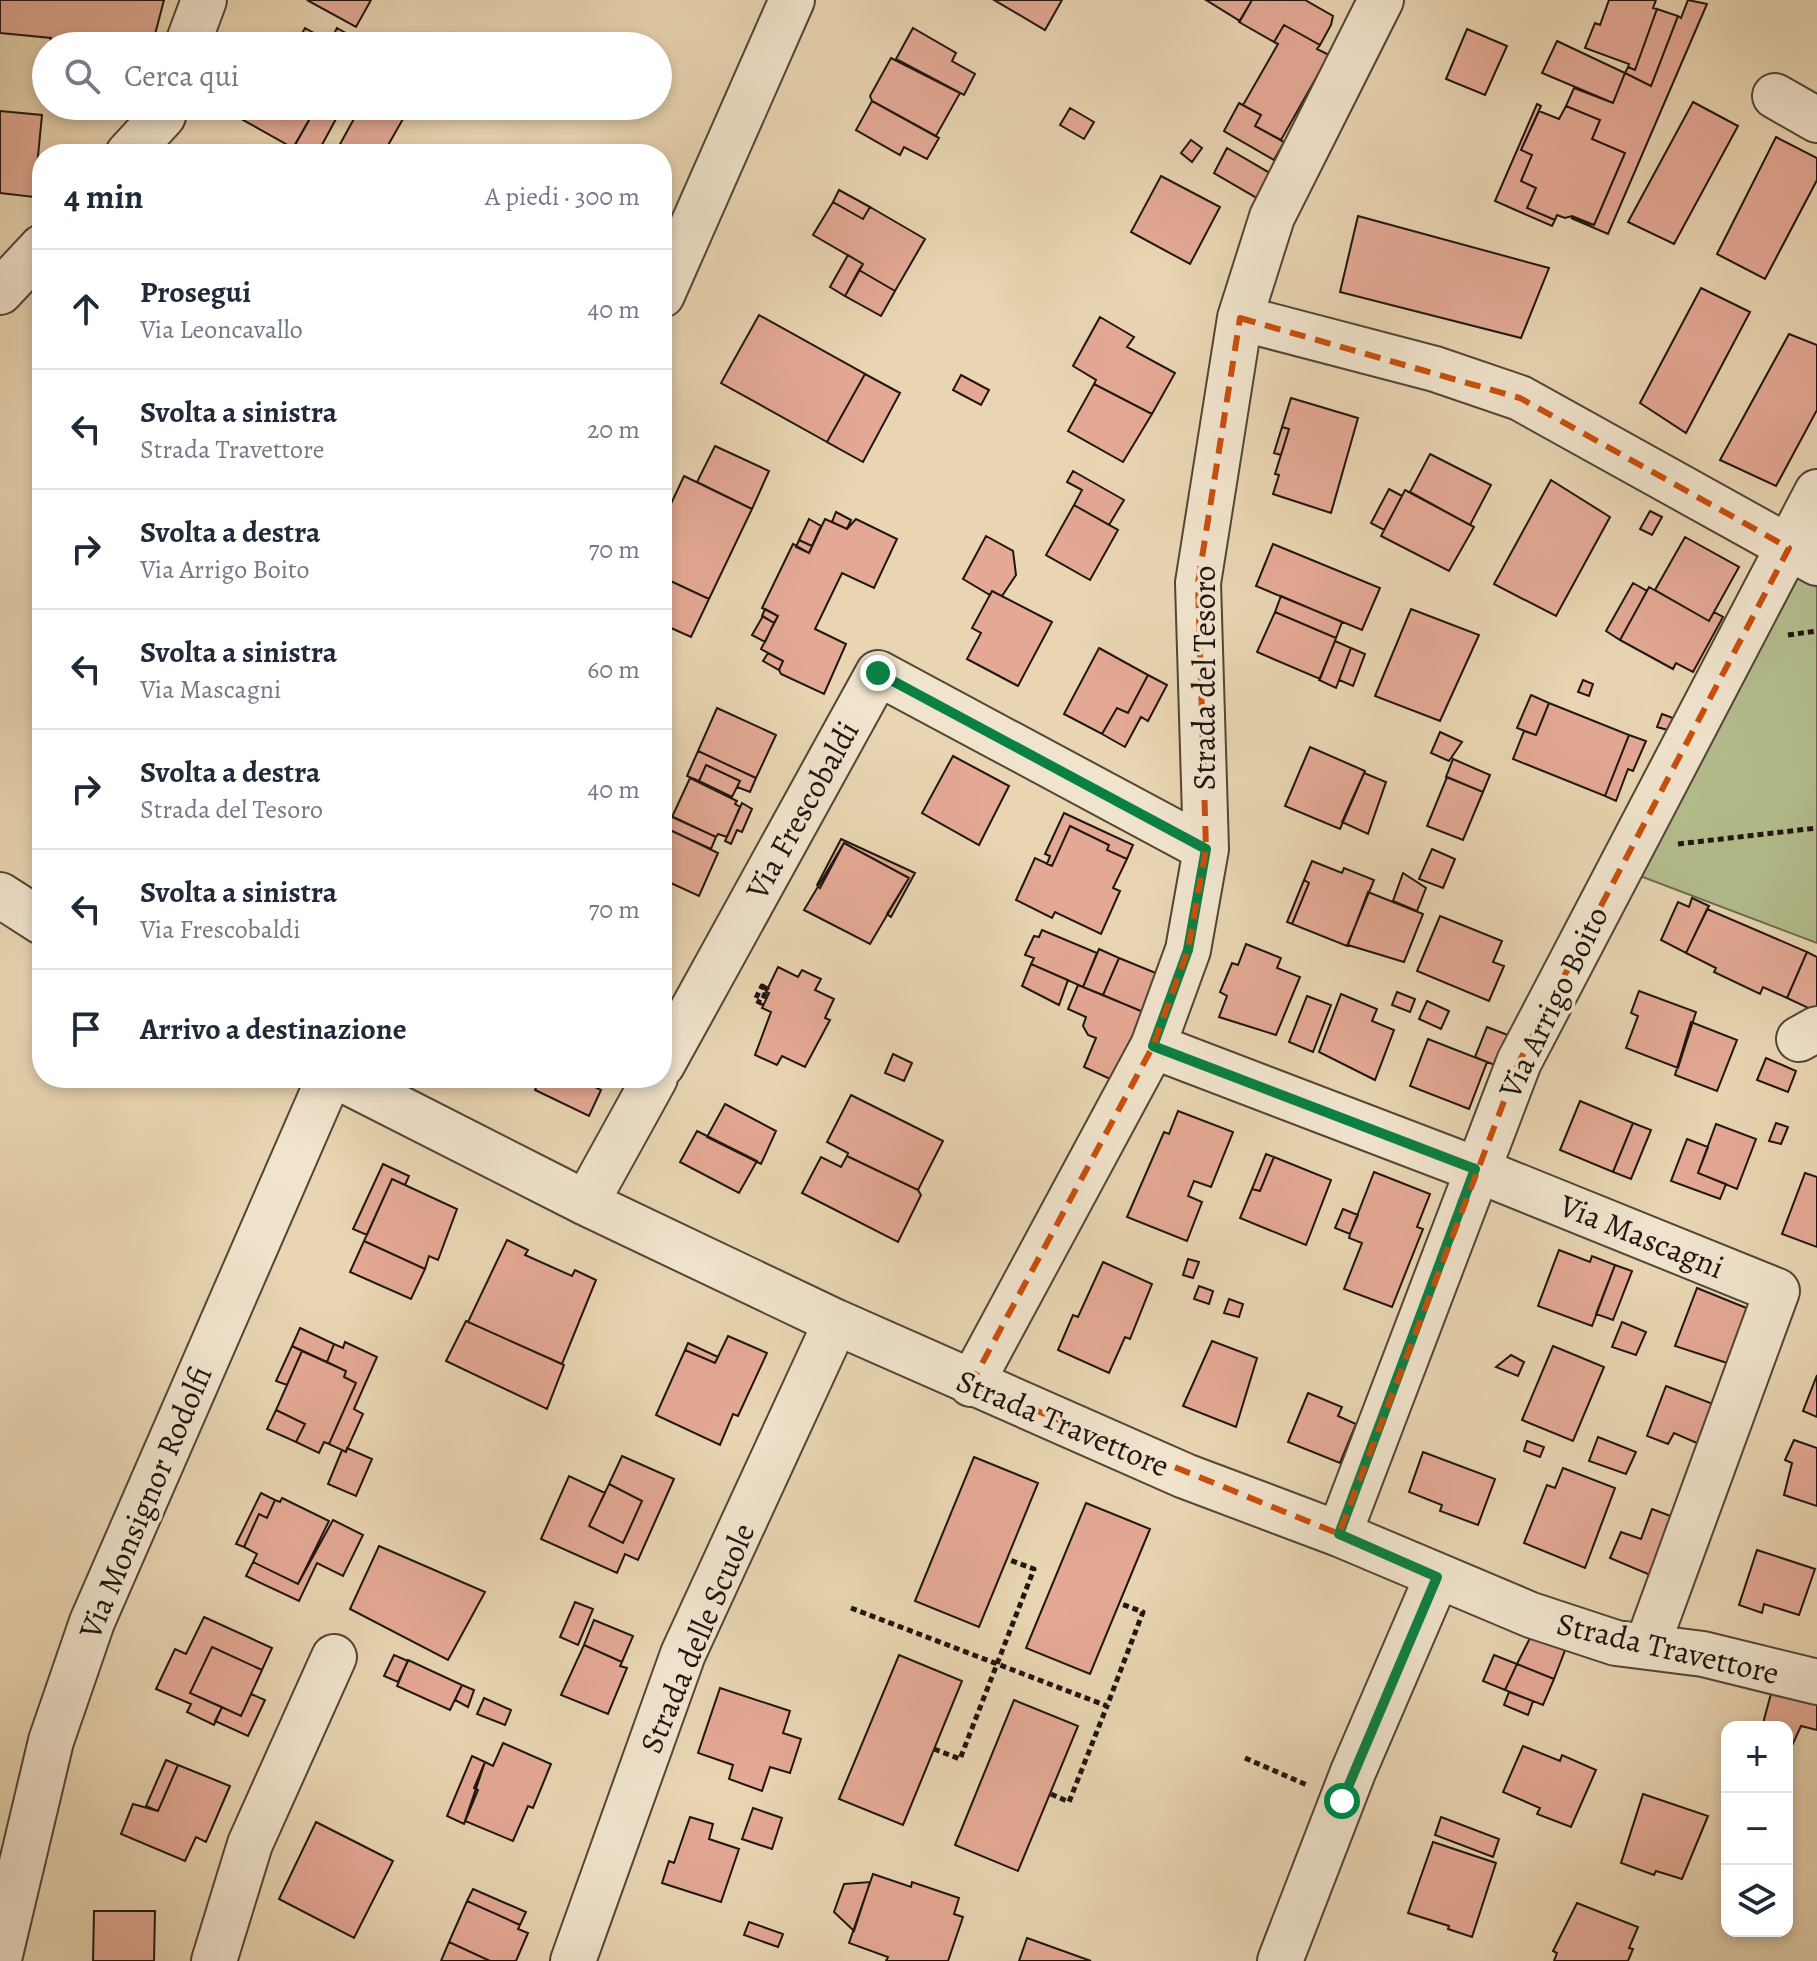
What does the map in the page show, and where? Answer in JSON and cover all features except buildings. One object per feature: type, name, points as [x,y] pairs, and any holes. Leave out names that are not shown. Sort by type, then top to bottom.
[{"type":"street","points":[[192,32],[204,0]]},
{"type":"street","points":[[672,272],[792,0]]},
{"type":"street","name":"Strada del Tesoro","points":[[971,1384],[1153,1046],[1188,950],[1206,849],[1198,583],[1240,318],[1272,217],[1381,0]]},
{"type":"street","points":[[1775,96],[1817,120]]},
{"type":"street","points":[[137,144],[159,120]]},
{"type":"street","points":[[0,292],[32,258]]},
{"type":"street","points":[[1240,318],[1435,369],[1520,398],[1803,555]]},
{"type":"street","name":"Via Arrigo Boito","points":[[1339,1534],[1475,1169],[1519,1062],[1629,850],[1803,555],[1817,492]]},
{"type":"street","name":"Via Frescobaldi","points":[[672,1047],[878,673],[1206,849]]},
{"type":"street","points":[[0,895],[32,916]]},
{"type":"street","name":"Via Mascagni","points":[[1153,1046],[1475,1169],[1777,1291],[1647,1646]]},
{"type":"street","name":"Via Monsignor Rodolfi","points":[[2,1953],[51,1741],[92,1622],[325,1088]]},
{"type":"street","name":"Strada Travettore","points":[[360,1088],[586,1203],[836,1322],[1185,1476],[1339,1534],[1531,1615],[1616,1643],[1703,1654],[1817,1682]]},
{"type":"street","points":[[586,1203],[649,1088]]},
{"type":"street","name":"Strada delle Scuole","points":[[573,1961],[683,1654],[836,1322]]},
{"type":"street","points":[[1294,1957],[1342,1801],[1437,1577]]},
{"type":"street","points":[[214,1961],[250,1844],[334,1657]]},
{"type":"path","points":[[1629,850],[1817,828]]},
{"type":"path","points":[[934,1749],[960,1759],[1034,1569],[1007,1559]]},
{"type":"path","points":[[1051,1794],[1069,1802],[1143,1612],[1119,1603]]},
{"type":"path","points":[[851,1608],[1107,1706]]},
{"type":"path","points":[[1245,1758],[1342,1801]]},
{"type":"highlighted area","points":[[1240,318],[1520,398],[1789,548],[1519,1062],[1339,1534],[971,1384],[1153,1046],[1188,950],[1206,849],[1198,583]]},
{"type":"green space","points":[[1793,575],[1817,587],[1817,943],[1632,873]]},
{"type":"route","points":[[878,673],[1206,849],[1188,950],[1153,1046],[1475,1169],[1339,1534],[1437,1577],[1392,1676],[1342,1801]]}]
